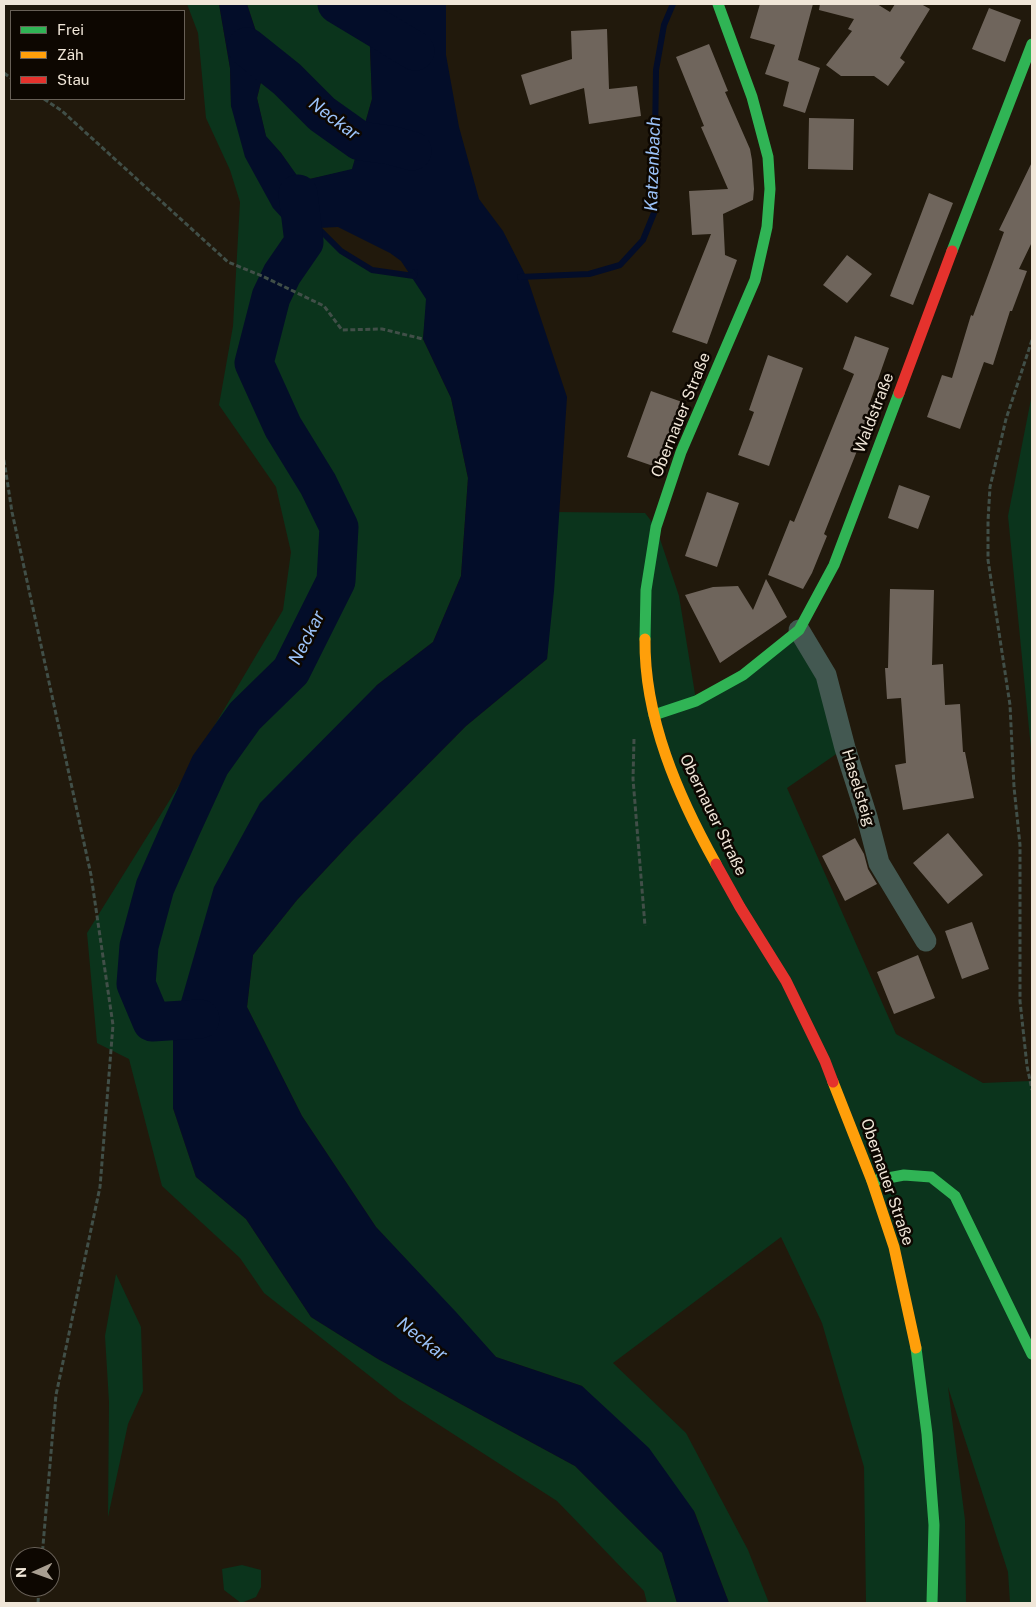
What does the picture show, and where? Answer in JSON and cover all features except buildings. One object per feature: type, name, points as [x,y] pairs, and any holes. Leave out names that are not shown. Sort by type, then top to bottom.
[{"type":"main road","name":"Obernauer Straße","points":[[718,4],[752,97],[768,158],[770,189],[767,227],[755,280],[681,452],[656,527],[646,590],[645,658],[654,716],[672,775],[703,840],[740,907],[790,990],[825,1061],[872,1181],[894,1247],[915,1338],[928,1434],[934,1525],[932,1603]]},
{"type":"main road","name":"Waldstraße","points":[[654,716],[696,701],[743,675],[799,630],[834,565],[972,195],[1032,44]]},
{"type":"main road","points":[[872,1181],[904,1175],[931,1177],[955,1196],[1032,1354]]},
{"type":"street","name":"Haselsteig","points":[[799,630],[826,674],[845,748],[867,816],[879,863],[926,941]]},
{"type":"path","points":[[46,100],[62,111],[228,262],[324,306],[342,330],[382,329],[423,339]]},
{"type":"path","points":[[1032,340],[1006,419],[990,487],[988,521],[988,560],[1010,705],[1014,787],[1020,845],[1020,1001],[1027,1066],[1032,1090]]},
{"type":"path","points":[[4,460],[12,512],[91,875],[113,1025],[100,1188],[56,1395],[43,1547]]},
{"type":"path","points":[[644,926],[633,779],[634,737],[654,716]]},
{"type":"green space","points":[[187,4],[219,4],[230,68],[231,106],[304,242],[318,228],[341,251],[372,269],[414,276],[427,299],[423,339],[451,398],[468,478],[461,576],[433,642],[377,685],[173,1029],[173,1108],[196,1177],[246,1219],[311,1317],[378,1359],[575,1466],[662,1553],[677,1603],[647,1603],[644,1591],[557,1501],[399,1399],[264,1293],[240,1258],[162,1186],[129,1059],[97,1043],[87,933],[181,782],[283,610],[291,552],[276,487],[219,405],[233,326],[240,202],[230,170],[206,118],[198,33]]},
{"type":"green space","points":[[247,4],[371,4],[369,23],[372,99],[352,170],[300,181],[281,153],[266,137],[257,98],[266,62]]},
{"type":"green space","points":[[1032,394],[1032,759],[1008,516]]},
{"type":"green space","points":[[555,512],[645,513],[656,527],[679,596],[696,700],[799,630],[845,748],[787,788],[896,1034],[983,1083],[1030,1081],[1032,1076],[1032,1603],[1010,1603],[1008,1572],[948,1387],[965,1520],[966,1603],[866,1603],[864,1467],[822,1323],[781,1237],[613,1363],[686,1433],[748,1550],[769,1603],[729,1603],[695,1513],[582,1386],[496,1357],[376,1227],[302,1116],[247,1007],[253,955],[297,900],[352,841],[466,726],[547,659]]},
{"type":"green space","points":[[116,1274],[141,1327],[143,1391],[128,1424],[108,1517],[109,1402],[105,1336]]},
{"type":"green space","points":[[242,1565],[261,1570],[261,1587],[256,1597],[241,1603],[224,1590],[222,1569]]},
{"type":"water","points":[[219,4],[247,4],[266,62],[257,98],[266,136],[301,181],[352,169],[372,99],[369,23],[371,4],[446,4],[446,55],[459,127],[479,199],[503,231],[528,280],[567,397],[554,591],[547,659],[466,726],[352,841],[297,900],[253,955],[247,1007],[302,1116],[376,1227],[496,1357],[582,1386],[649,1448],[694,1511],[729,1603],[677,1603],[662,1553],[575,1466],[378,1359],[311,1317],[246,1219],[196,1177],[173,1108],[173,1029],[214,887],[260,803],[377,685],[433,642],[461,576],[468,478],[451,398],[423,339],[426,299],[401,261],[390,253],[338,227],[318,228],[304,242],[273,208],[245,157],[231,106],[230,68]]},
{"type":"waterway","name":"Neckar","points":[[337,4],[415,51]]},
{"type":"waterway","name":"Katzenbach","points":[[520,277],[589,274],[620,265],[643,240],[654,213],[656,70],[664,25],[673,4]]},
{"type":"waterway","name":"Neckar","points":[[247,47],[287,79],[322,114],[360,141],[390,145],[412,151]]},
{"type":"waterway","name":"Neckar","points":[[200,1019],[152,1022],[136,984],[139,946],[155,887],[210,765],[245,716],[291,671],[336,581],[339,527],[318,484],[283,427],[254,363],[271,297],[282,274],[304,242],[298,194]]},
{"type":"waterway","points":[[317,220],[318,228],[341,251],[372,270],[414,276],[415,272]]},
{"type":"traffic: fast","points":[[645,639],[646,590],[656,527],[681,452],[755,280],[767,227],[770,189],[768,157],[752,97],[718,4]]},
{"type":"traffic: fast","points":[[952,251],[1032,44]]},
{"type":"traffic: fast","points":[[654,715],[696,701],[743,675],[799,630],[834,565],[899,393]]},
{"type":"traffic: fast","points":[[872,1181],[904,1175],[931,1177],[955,1196],[1032,1354]]},
{"type":"traffic: fast","points":[[916,1348],[927,1434],[934,1525],[932,1603]]},
{"type":"traffic: slow","points":[[645,639],[646,669],[650,698],[666,756],[689,811],[716,864]]},
{"type":"traffic: slow","points":[[833,1082],[872,1181],[894,1247],[916,1348]]},
{"type":"traffic: jam","points":[[899,393],[952,251]]},
{"type":"traffic: jam","points":[[716,864],[786,981],[825,1061],[833,1082]]}]
